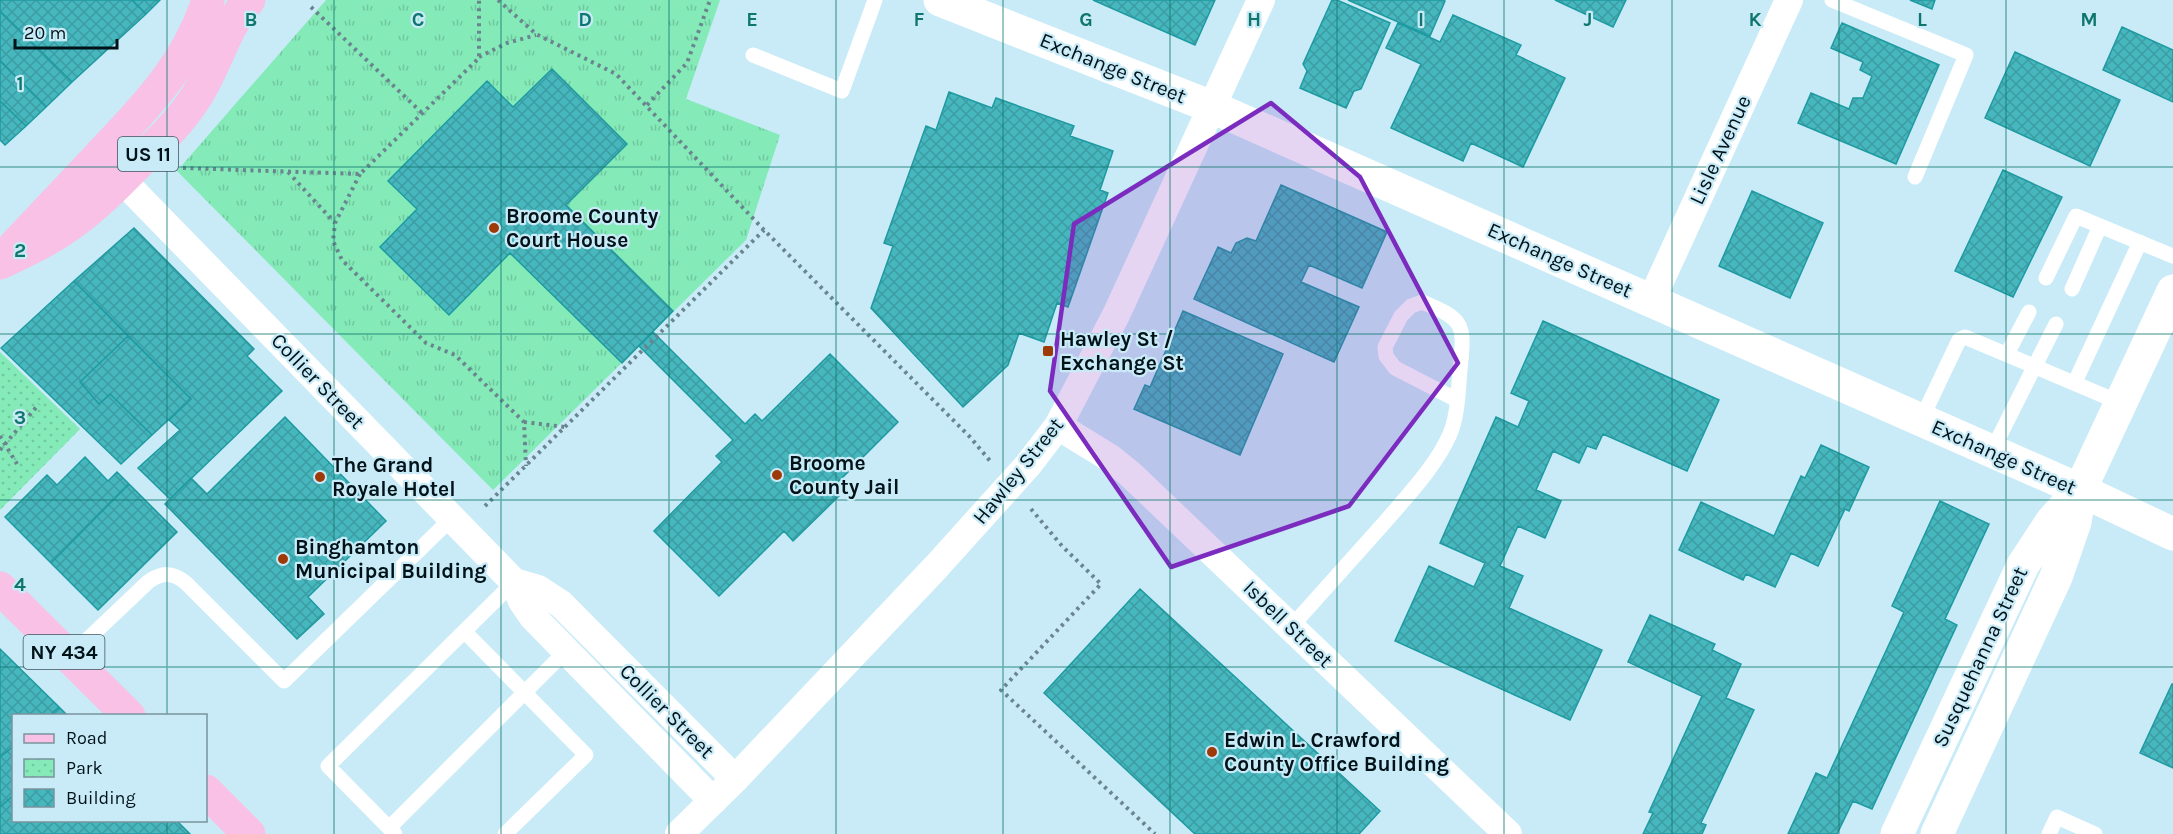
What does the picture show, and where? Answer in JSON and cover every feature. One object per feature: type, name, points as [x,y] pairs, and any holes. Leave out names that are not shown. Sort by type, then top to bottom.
[{"type":"main road","name":"US 11","points":[[0,262],[149,103],[182,59],[208,0]]},
{"type":"main road","name":"US 11","points":[[0,262],[61,231],[77,220],[122,180],[165,136],[194,101],[209,74],[230,25],[249,0]]},
{"type":"main road","name":"Exchange Street","points":[[940,0],[1212,107],[2080,490],[2173,534]]},
{"type":"main road","name":"Susquehanna Street","points":[[1897,834],[2023,565],[2042,534],[2080,490],[2173,291]]},
{"type":"main road","name":"Susquehanna Street","points":[[1937,834],[2056,577],[2075,522],[2080,490]]},
{"type":"main road","name":"NY 434","points":[[0,588],[127,714]]},
{"type":"main road","points":[[207,792],[249,834]]},
{"type":"street","name":"Hawley Street","points":[[680,834],[937,566],[1028,465],[1058,426],[1116,315],[1261,0]]},
{"type":"street","name":"Lisle Avenue","points":[[1651,301],[1789,0]]},
{"type":"street","name":"Collier Street","points":[[122,180],[514,582],[522,601],[533,616],[713,801]]},
{"type":"street","name":"Isbell Street","points":[[1058,426],[1120,465],[1508,834]]},
{"type":"street","name":"Collier Street","points":[[514,582],[538,589],[561,603],[735,779]]},
{"type":"lane","points":[[753,55],[842,91],[875,0]]},
{"type":"lane","points":[[1832,0],[1966,55],[1915,177]]},
{"type":"lane","points":[[2046,278],[2076,216],[2173,256]]},
{"type":"lane","points":[[2072,289],[2100,226]]},
{"type":"lane","points":[[2075,382],[2140,242]]},
{"type":"lane","points":[[1291,627],[1405,499],[1433,462],[1451,433],[1457,400],[1463,334],[1458,322],[1446,312],[1422,302],[1412,306],[1401,316],[1385,347],[1386,356],[1395,368],[1457,400]]},
{"type":"lane","points":[[2007,354],[2029,312]]},
{"type":"lane","points":[[1992,451],[2056,324]]},
{"type":"lane","points":[[1921,420],[1959,340],[1965,337],[2121,403]]},
{"type":"lane","points":[[69,657],[148,582],[161,575],[175,575],[186,583],[284,681],[457,523]]},
{"type":"lane","points":[[514,582],[328,766],[392,831],[566,651]]},
{"type":"lane","points":[[465,632],[586,755],[505,834]]},
{"type":"lane","points":[[2049,834],[2057,817],[2095,834]]},
{"type":"path","points":[[479,0],[479,58]]},
{"type":"path","points":[[498,0],[536,34],[616,74],[764,230],[970,438],[993,465]]},
{"type":"path","points":[[647,105],[687,63],[710,0]]},
{"type":"path","points":[[311,7],[422,113]]},
{"type":"path","points":[[536,34],[507,43],[479,58],[360,174],[335,223],[333,242],[342,260],[426,343],[454,355],[524,422],[565,427]]},
{"type":"path","points":[[181,168],[360,174]]},
{"type":"path","points":[[287,171],[335,223]]},
{"type":"path","points":[[457,523],[526,466],[764,230]]},
{"type":"path","points":[[0,450],[39,404]]},
{"type":"path","points":[[524,422],[526,466]]},
{"type":"path","points":[[0,436],[17,464]]},
{"type":"path","points":[[1024,501],[1062,546],[1101,584],[1001,690],[1155,834]]},
{"type":"highlighted area","points":[[1271,103],[1360,177],[1458,363],[1349,506],[1171,567],[1050,391],[1074,224]]},
{"type":"green space","points":[[326,0],[720,0],[686,99],[780,135],[746,240],[493,490],[177,171]]},
{"type":"green space","points":[[0,352],[80,429],[0,510]]},
{"type":"building","points":[[0,0],[132,0],[146,14],[72,82],[0,11]]},
{"type":"building","points":[[132,0],[160,0],[146,14]]},
{"type":"building","points":[[1093,0],[1215,0],[1195,45]]},
{"type":"building","points":[[1332,0],[1337,0],[1390,23],[1361,89],[1354,91],[1346,108],[1300,88],[1307,71],[1303,64]]},
{"type":"building","points":[[1348,0],[1443,0],[1445,1],[1430,36]]},
{"type":"building","points":[[1555,0],[1626,0],[1613,27]]},
{"type":"building","points":[[1910,0],[1935,0],[1932,9]]},
{"type":"building","points":[[0,11],[72,82],[46,107],[0,61]]},
{"type":"building","points":[[1453,15],[1521,45],[1516,55],[1565,78],[1523,167],[1471,143],[1463,161],[1391,128],[1421,64],[1386,48],[1398,23],[1440,42]]},
{"type":"building","points":[[1842,23],[1939,65],[1896,164],[1798,123],[1811,93],[1849,109],[1853,98],[1863,98],[1872,76],[1860,70],[1863,62],[1831,48]]},
{"type":"building","points":[[2122,27],[2173,50],[2173,102],[2103,70]]},
{"type":"building","points":[[2015,52],[2120,100],[2090,166],[1985,118]]},
{"type":"building","points":[[0,61],[46,107],[26,126],[0,101]]},
{"type":"building","name":"Broome County Court House","points":[[552,69],[627,144],[566,205],[673,311],[622,363],[510,253],[449,315],[380,247],[417,209],[388,181],[487,81],[513,107]]},
{"type":"building","points":[[949,92],[992,108],[996,98],[1074,126],[1070,136],[1113,151],[1100,190],[1108,193],[1068,307],[1057,303],[1044,342],[1019,333],[1008,365],[963,407],[871,308],[893,246],[884,243],[926,126],[936,130]]},
{"type":"building","points":[[0,101],[26,126],[5,145],[0,140]]},
{"type":"building","points":[[2003,170],[2062,197],[2013,297],[1955,271]]},
{"type":"building","points":[[1281,185],[1387,232],[1362,288],[1309,265],[1301,282],[1359,307],[1334,362],[1194,299],[1218,247],[1231,253],[1236,243],[1247,238],[1256,241]]},
{"type":"building","points":[[1752,191],[1823,223],[1790,298],[1719,266]]},
{"type":"building","points":[[134,228],[254,349],[247,356],[282,391],[170,499],[138,468],[180,430],[169,420],[191,399],[74,281]]},
{"type":"building","points":[[74,281],[128,336],[80,382],[99,404],[110,394],[152,435],[121,464],[1,348]]},
{"type":"building","points":[[1183,311],[1283,354],[1240,455],[1134,409],[1145,385],[1150,387]]},
{"type":"building","points":[[1543,321],[1719,400],[1687,471],[1603,434],[1596,449],[1587,446],[1579,463],[1553,451],[1536,490],[1561,501],[1545,538],[1518,526],[1500,566],[1523,576],[1509,608],[1602,650],[1570,720],[1395,641],[1429,566],[1474,587],[1485,563],[1440,543],[1496,417],[1518,427],[1529,401],[1511,393]]},
{"type":"building","name":"Broome County Jail","points":[[653,332],[745,424],[755,414],[762,421],[830,354],[898,422],[832,488],[839,496],[793,541],[784,531],[719,596],[654,531],[722,462],[716,456],[733,440],[639,346]]},
{"type":"building","points":[[128,336],[191,399],[152,435],[110,394],[99,404],[80,382]]},
{"type":"building","name":"Binghamton Municipal Building","points":[[285,417],[386,521],[308,597],[324,614],[297,639],[165,504],[191,478],[207,494]]},
{"type":"building","points":[[1821,445],[1869,467],[1849,511],[1845,509],[1818,566],[1791,553],[1775,587],[1746,574],[1743,580],[1679,550],[1701,502],[1774,536],[1801,476],[1805,478]]},
{"type":"building","points":[[85,457],[108,481],[117,472],[129,484],[51,563],[5,517],[47,475],[57,485]]},
{"type":"building","points":[[129,484],[177,532],[98,610],[51,563]]},
{"type":"building","points":[[1940,501],[1989,524],[1945,619],[1957,625],[1872,809],[1853,801],[1837,834],[1788,834],[1816,773],[1827,778],[1904,612],[1892,606]]},
{"type":"building","name":"Edwin L. Crawford County Office Building","points":[[1140,589],[1380,811],[1359,834],[1195,834],[1044,693]]},
{"type":"building","points":[[1650,615],[1715,644],[1712,650],[1741,664],[1726,698],[1754,710],[1701,823],[1706,825],[1702,834],[1643,834],[1653,813],[1649,812],[1702,696],[1628,662]]},
{"type":"building","points":[[0,649],[59,707],[51,714],[12,714],[12,748],[0,757]]},
{"type":"building","points":[[2173,684],[2173,768],[2140,753]]},
{"type":"building","points":[[59,707],[66,714],[51,714]]},
{"type":"building","points":[[12,748],[12,797],[0,807],[0,757]]},
{"type":"building","points":[[12,797],[12,822],[178,822],[190,834],[0,834],[0,807]]},
{"type":"place","name":"Broome County Court House","points":[[494,228]]},
{"type":"place","name":"Hawley St / Exchange St","points":[[1048,351]]},
{"type":"place","name":"Broome County Jail","points":[[777,475]]},
{"type":"place","name":"The Grand Royale Hotel","points":[[320,477]]},
{"type":"place","name":"Binghamton Municipal Building","points":[[283,559]]},
{"type":"place","name":"Edwin L. Crawford County Office Building","points":[[1212,752]]}]
